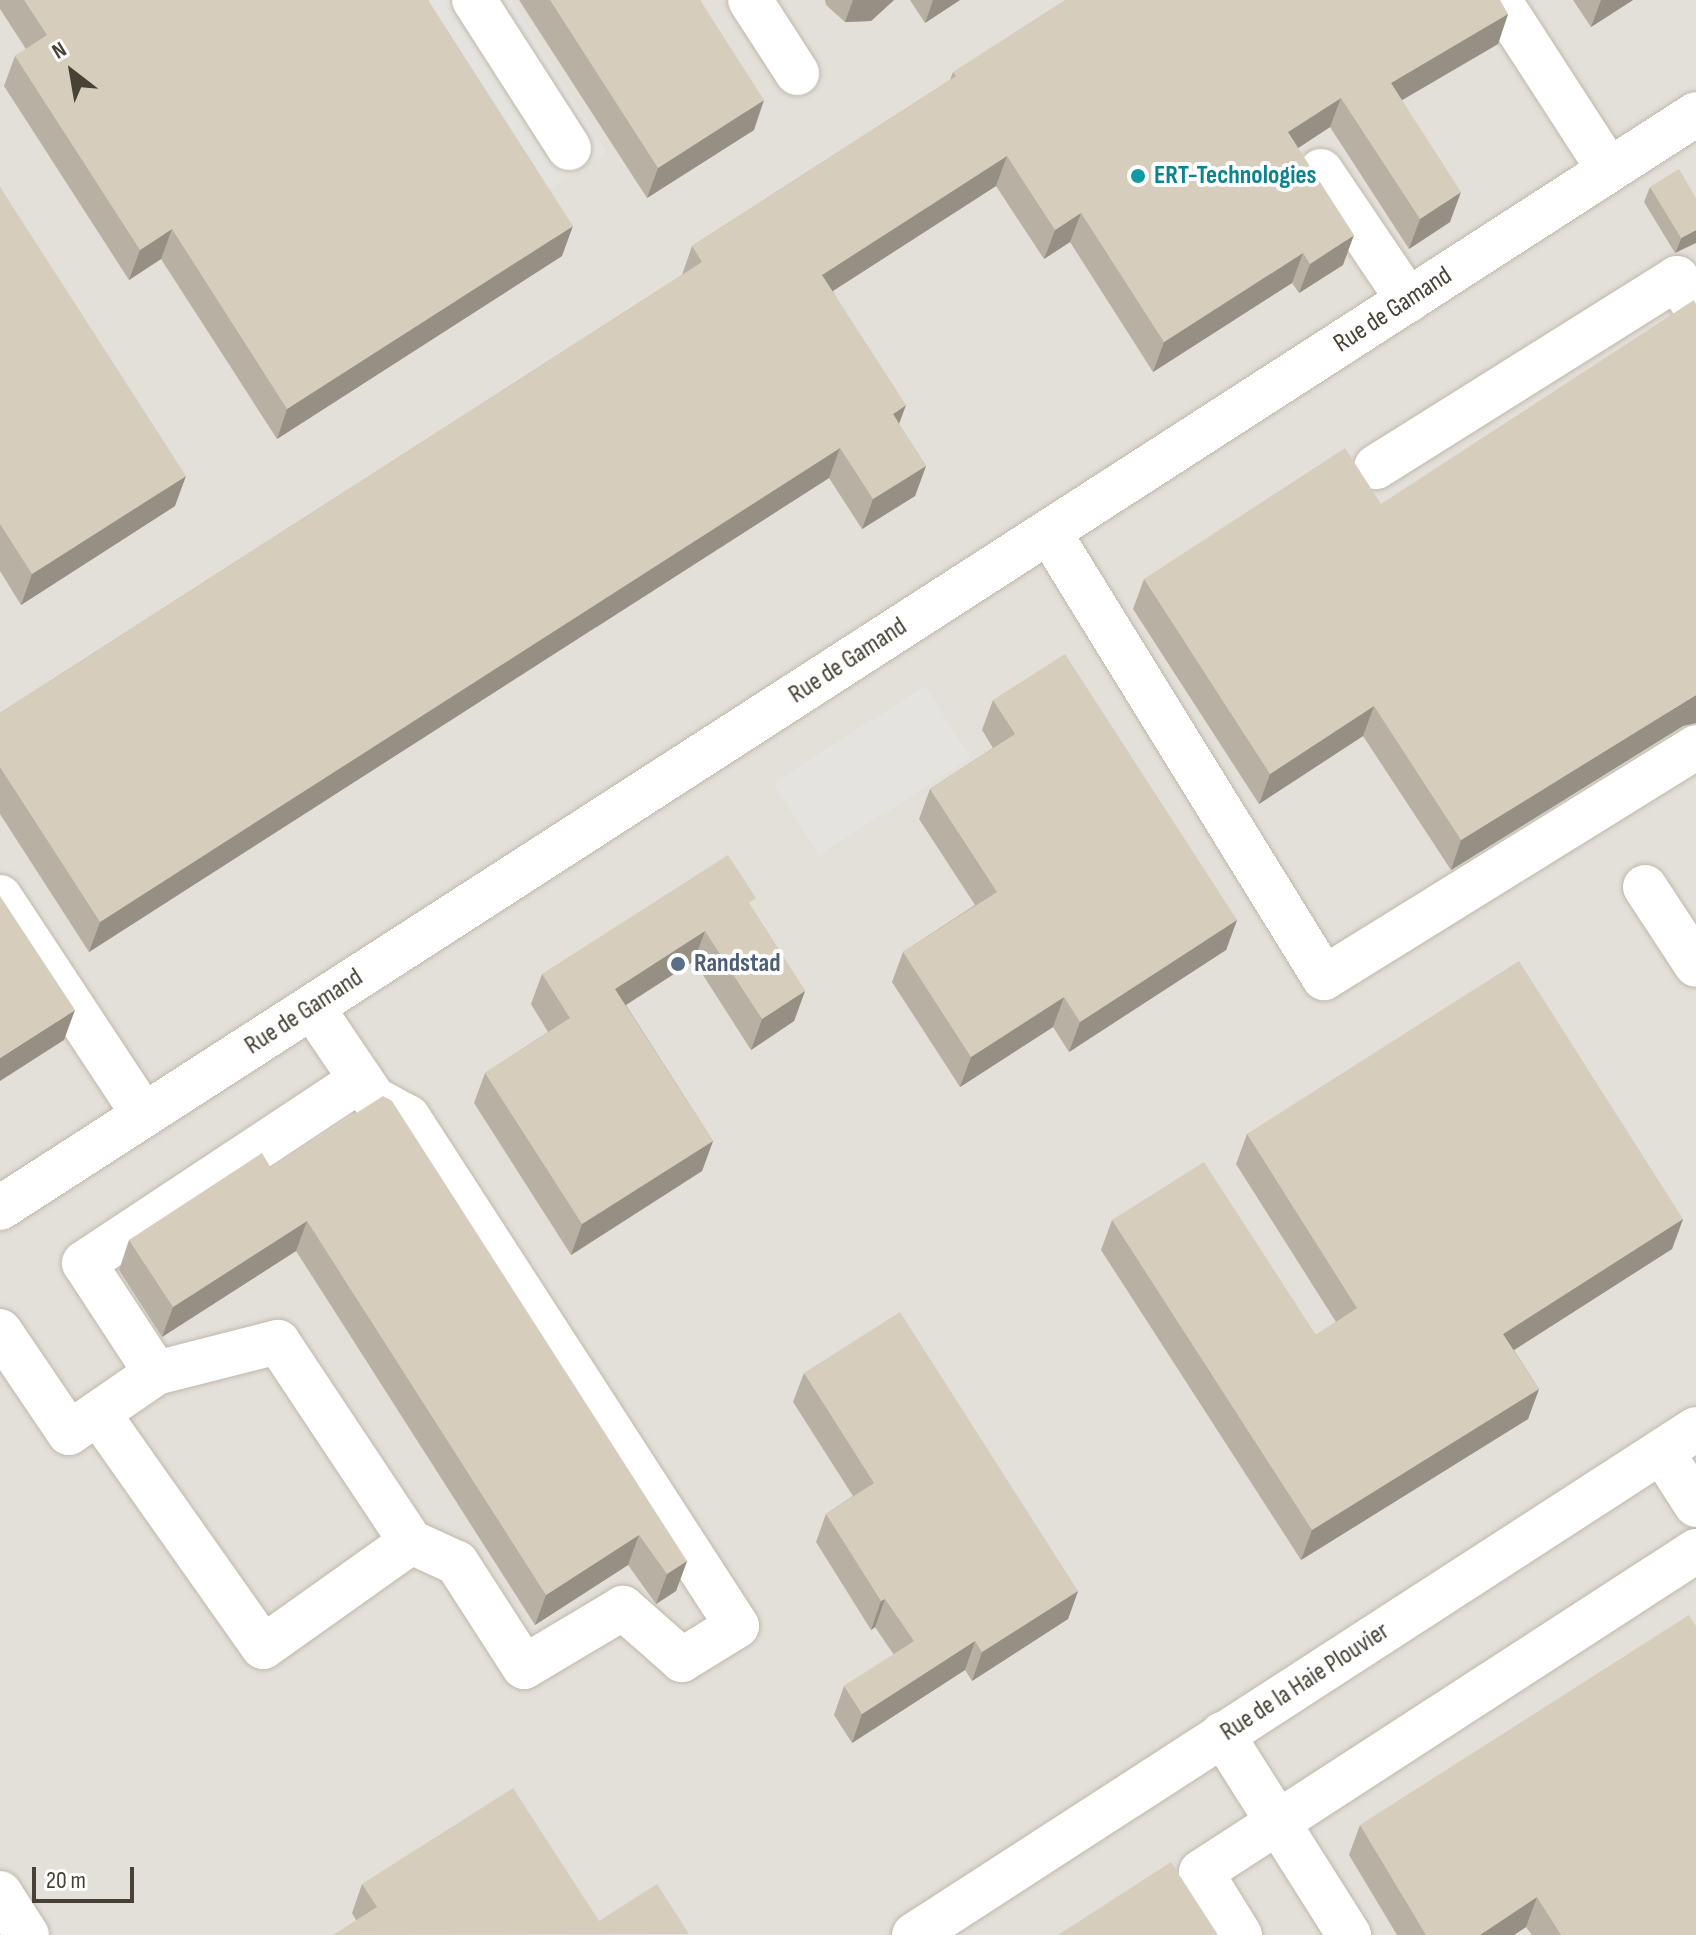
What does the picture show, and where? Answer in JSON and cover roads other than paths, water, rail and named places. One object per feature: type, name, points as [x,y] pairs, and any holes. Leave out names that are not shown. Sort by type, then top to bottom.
[{"type":"street","points":[[474,0],[569,148]]},
{"type":"street","points":[[750,0],[797,73]]},
{"type":"street","points":[[1499,0],[1609,170]]},
{"type":"street","name":"Rue de Gamand","points":[[0,1208],[1696,114]]},
{"type":"street","points":[[1321,171],[1408,300]]},
{"type":"street","points":[[1376,467],[1677,278],[1696,309]]},
{"type":"street","points":[[1049,532],[1324,978],[1696,747]]},
{"type":"street","points":[[1645,887],[1696,965]]},
{"type":"street","points":[[0,897],[144,1115]]},
{"type":"street","points":[[0,1331],[69,1433],[156,1373],[278,1342],[411,1542],[457,1563],[524,1667],[623,1608],[682,1660],[737,1626],[408,1117],[374,1099],[312,1007]]},
{"type":"street","points":[[156,1373],[84,1263],[361,1080]]},
{"type":"street","points":[[98,1413],[263,1647],[411,1542]]},
{"type":"street","points":[[1679,1440],[1696,1505]]},
{"type":"street","name":"Rue de la Haie Plouvier","points":[[914,1935],[1679,1440]]},
{"type":"street","points":[[1240,1935],[1201,1872],[1696,1551]]},
{"type":"street","points":[[1222,1734],[1349,1935]]},
{"type":"street","points":[[0,1893],[27,1935]]},
{"type":"place","name":"ERT-Technologies","points":[[1138,176]]},
{"type":"place","name":"Randstad","points":[[678,964]]}]
